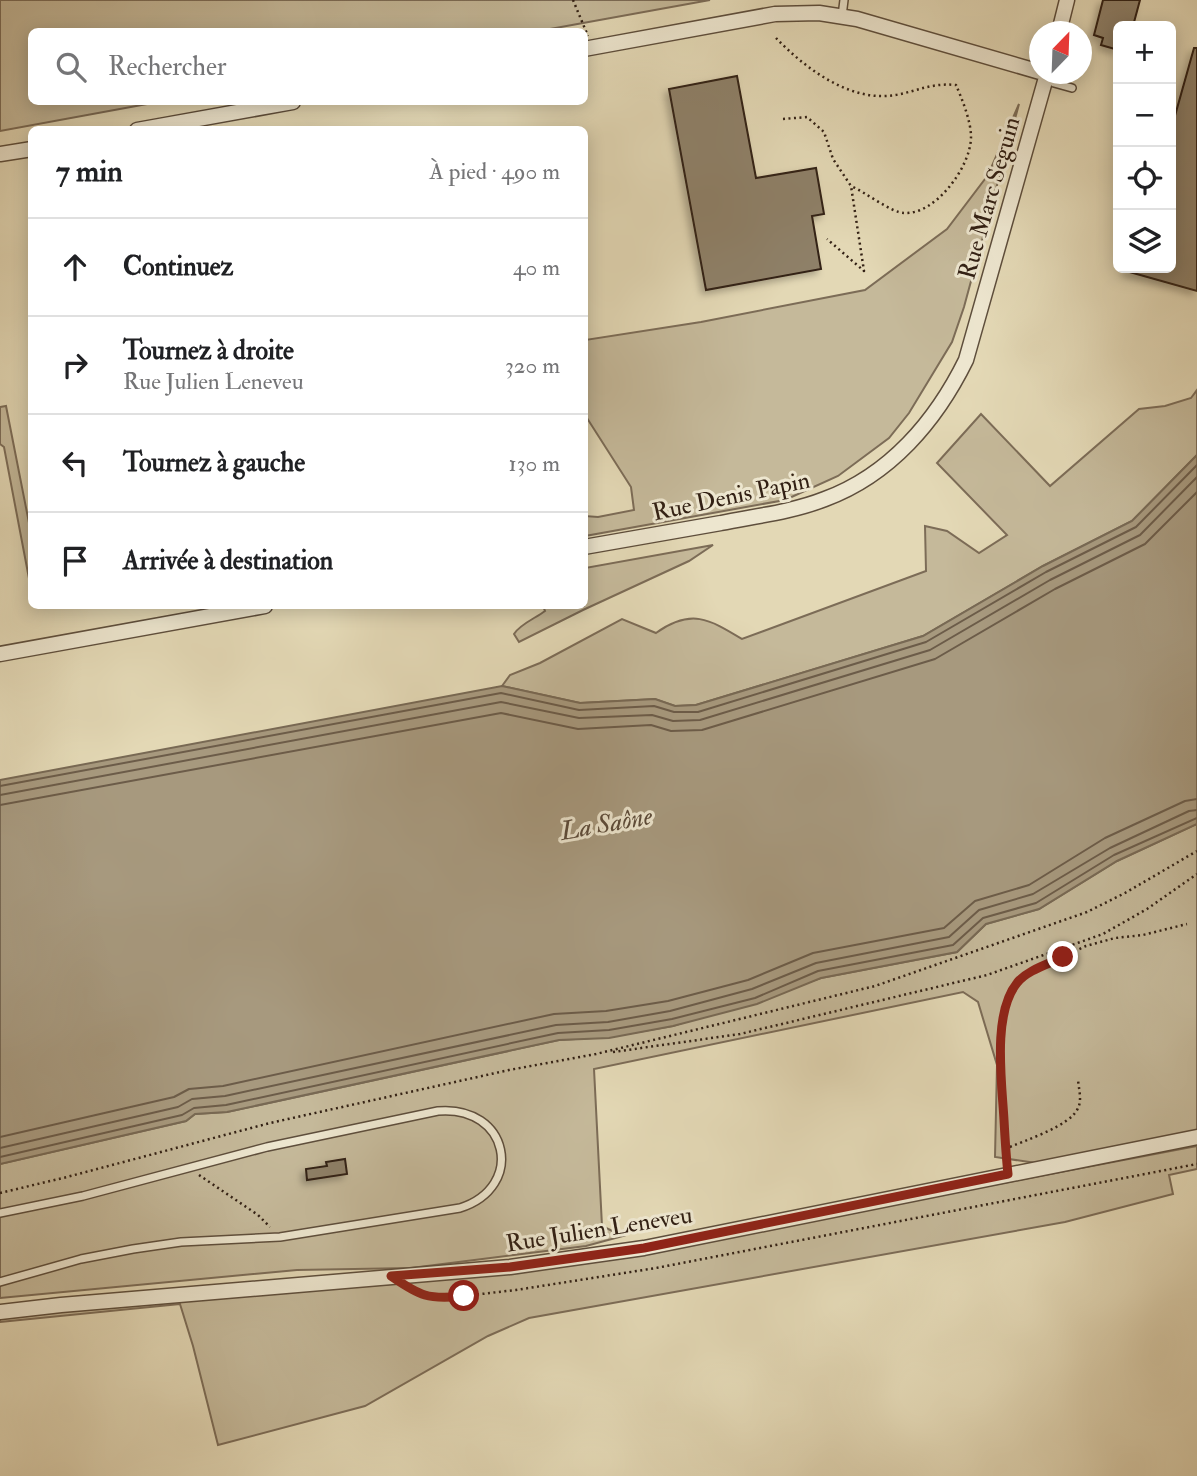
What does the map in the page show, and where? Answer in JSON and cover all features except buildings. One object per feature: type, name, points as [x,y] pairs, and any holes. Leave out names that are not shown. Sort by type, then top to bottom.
[{"type":"street","points":[[1062,21],[1067,0]]},
{"type":"street","points":[[589,48],[798,12],[842,16],[1029,69]]},
{"type":"street","name":"Rue Marc Seguin","points":[[975,335],[1044,84]]},
{"type":"street","points":[[159,126],[276,105]]},
{"type":"street","points":[[0,154],[28,150]]},
{"type":"street","name":"Rue Denis Papin","points":[[588,546],[806,506],[849,488],[892,459],[930,421],[955,383],[975,335]]},
{"type":"street","points":[[0,654],[248,609]]},
{"type":"street","name":"Rue Julien Leneveu","points":[[0,1312],[510,1267],[644,1248],[1197,1137]]},
{"type":"lane","points":[[842,16],[844,0]]},
{"type":"lane","points":[[1057,84],[1072,89]]},
{"type":"lane","points":[[0,1213],[83,1196],[267,1147],[451,1110],[463,1111],[481,1120],[492,1131],[500,1148],[502,1162],[495,1182],[485,1196],[460,1208],[280,1237],[181,1242],[133,1249],[80,1259],[0,1282]]},
{"type":"path","points":[[573,0],[582,28]]},
{"type":"path","points":[[776,38],[792,54],[835,84],[867,94],[886,96],[939,83],[956,85],[971,137],[962,170],[940,196],[919,212],[902,214],[852,186],[833,159],[824,132],[807,117],[783,119]]},
{"type":"path","points":[[827,239],[864,271],[852,186]]},
{"type":"path","points":[[596,1054],[875,986],[1087,912],[1197,851]]},
{"type":"path","points":[[0,1193],[270,1123],[496,1073],[596,1054],[740,1034],[987,975],[1103,934],[1147,909],[1197,874]]},
{"type":"path","points":[[1008,1174],[1000,1045],[1010,995],[1017,984],[1041,967],[1086,946],[1187,924]]},
{"type":"path","points":[[1005,1149],[1052,1129],[1077,1113],[1080,1104],[1078,1080]]},
{"type":"path","points":[[391,1276],[414,1292],[438,1299],[516,1290],[656,1268],[1197,1164]]},
{"type":"path","points":[[190,1168],[258,1215],[280,1237]]},
{"type":"shaded area","points":[[0,0],[710,0],[556,28],[28,28],[28,105],[142,105],[0,131]]},
{"type":"shaded area","points":[[1019,104],[952,342],[909,413],[889,438],[838,476],[785,500],[588,535],[588,516],[598,517],[634,510],[631,487],[588,420],[588,340],[701,322],[865,290],[947,229],[988,175]]},
{"type":"shaded area","points":[[1197,390],[1197,455],[1132,521],[1043,566],[923,636],[696,705],[675,706],[655,699],[580,703],[502,686],[510,675],[540,663],[622,619],[656,633],[680,621],[700,619],[720,626],[742,639],[926,571],[925,526],[947,531],[979,553],[1007,535],[937,463],[981,414],[1050,486],[1139,409],[1165,406],[1191,398]]},
{"type":"shaded area","points":[[6,406],[28,518],[28,573],[4,447],[0,444],[0,407]]},
{"type":"shaded area","points":[[713,545],[689,561],[588,608],[588,567]]},
{"type":"shaded area","points":[[544,609],[585,609],[519,642],[514,634],[517,630]]},
{"type":"shaded area","points":[[1197,824],[1197,1132],[1036,1163],[995,1157],[997,1065],[978,1002],[963,992],[594,1069],[602,1226],[623,1236],[586,1246],[411,1268],[297,1270],[0,1298],[0,1164],[186,1121],[195,1114],[227,1112],[559,1040],[609,1037],[673,1026],[821,978],[957,952],[986,924],[1039,909],[1117,861]]},
{"type":"shaded area","points":[[1197,1146],[1197,1169],[1169,1175],[1173,1194],[1065,1222],[529,1318],[488,1336],[365,1406],[218,1445],[180,1304],[0,1322],[0,1318],[147,1302],[393,1284],[961,1191]]},
{"type":"water","name":"La Saône","points":[[1197,455],[1197,824],[1117,861],[1039,909],[986,924],[957,952],[821,978],[757,1004],[673,1026],[609,1038],[559,1040],[227,1112],[195,1114],[186,1121],[0,1164],[0,780],[502,686],[580,703],[655,699],[675,706],[696,705],[923,636],[1043,566],[1132,521]]},
{"type":"route","points":[[464,1296],[438,1299],[414,1292],[391,1276],[510,1267],[644,1248],[1008,1174],[1000,1045],[1010,995],[1022,979],[1063,957]]}]
